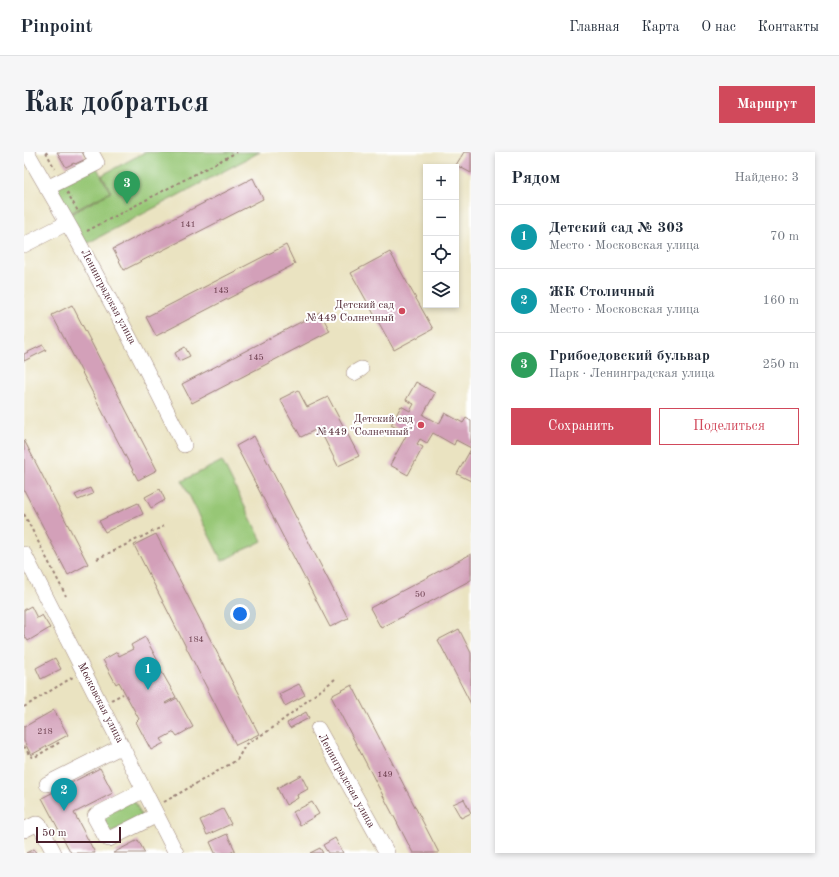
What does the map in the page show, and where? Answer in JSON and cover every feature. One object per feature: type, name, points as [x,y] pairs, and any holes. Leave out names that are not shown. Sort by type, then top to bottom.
[{"type":"street","name":"Ленинградская улица","points":[[27,152],[87,257],[184,445]]},
{"type":"street","points":[[47,188],[97,163],[91,152]]},
{"type":"street","points":[[24,245],[67,223]]},
{"type":"street","name":"Московская улица","points":[[24,554],[176,853]]},
{"type":"street","name":"Ленинградская улица","points":[[318,729],[387,853]]},
{"type":"street","points":[[47,784],[122,746]]},
{"type":"street","points":[[144,790],[96,815],[95,818],[106,838],[109,839],[155,811]]},
{"type":"street","points":[[24,830],[38,824],[54,853]]},
{"type":"path","points":[[75,237],[237,152]]},
{"type":"path","points":[[24,514],[66,596]]},
{"type":"path","points":[[97,559],[164,526]]},
{"type":"path","points":[[24,707],[78,674]]},
{"type":"path","points":[[155,811],[237,760],[246,744],[270,730],[335,679]]},
{"type":"path","points":[[24,747],[30,756],[35,757],[60,742]]},
{"type":"green space","points":[[145,152],[260,152],[86,244],[69,215],[111,192],[102,175]]},
{"type":"green space","points":[[96,166],[110,192],[70,213],[56,187]]},
{"type":"green space","points":[[222,461],[262,541],[222,561],[182,481]]},
{"type":"green space","points":[[134,800],[142,817],[109,834],[100,817]]},
{"type":"building","points":[[57,152],[82,152],[86,159],[66,167]]},
{"type":"building","points":[[464,152],[471,152],[471,173],[459,167],[459,164],[457,164]]},
{"type":"building","points":[[253,178],[263,199],[124,270],[113,249]]},
{"type":"building","points":[[286,245],[295,264],[156,336],[146,317]]},
{"type":"building","name":"Детский сад №449 Солнечный","points":[[390,252],[433,329],[394,350],[351,273]]},
{"type":"building","points":[[72,305],[157,470],[138,480],[52,315]]},
{"type":"building","points":[[320,312],[330,331],[192,403],[182,384]]},
{"type":"building","points":[[43,345],[46,350],[24,361],[24,354]]},
{"type":"building","points":[[185,347],[190,356],[179,361],[175,353]]},
{"type":"building","points":[[416,382],[435,393],[423,415],[439,424],[445,413],[463,423],[466,418],[471,421],[471,448],[456,440],[454,445],[433,433],[427,443],[420,439],[417,444],[423,447],[408,475],[390,465],[407,434],[391,425],[401,406],[410,411],[414,404],[406,400]]},
{"type":"building","points":[[298,390],[307,407],[328,397],[359,456],[338,466],[319,428],[301,437],[280,399]]},
{"type":"building","points":[[254,436],[348,618],[330,627],[236,446]]},
{"type":"building","points":[[24,440],[88,564],[68,575],[24,490]]},
{"type":"building","points":[[471,449],[471,481],[457,474]]},
{"type":"building","points":[[90,488],[93,494],[78,500],[75,495]]},
{"type":"building","points":[[160,489],[165,500],[151,508],[145,497]]},
{"type":"building","points":[[138,503],[143,514],[105,532],[99,521]]},
{"type":"building","points":[[156,534],[259,734],[236,745],[134,545]]},
{"type":"building","points":[[471,554],[471,580],[381,628],[370,608]]},
{"type":"building","points":[[31,606],[37,618],[42,615],[50,628],[28,641],[24,635],[24,610]]},
{"type":"building","points":[[459,629],[471,653],[471,704],[438,640]]},
{"type":"building","points":[[145,637],[159,663],[146,669],[150,675],[160,669],[176,697],[165,703],[166,704],[177,698],[193,727],[177,736],[174,732],[161,739],[164,743],[151,750],[136,722],[139,719],[119,682],[116,684],[103,660],[117,652],[119,656],[133,649],[131,645]]},
{"type":"building","points":[[55,658],[61,669],[41,679],[36,668]]},
{"type":"building","points":[[299,684],[305,695],[285,706],[279,694]]},
{"type":"building","points":[[352,685],[439,853],[413,853],[331,696]]},
{"type":"building","points":[[54,710],[68,735],[31,755],[24,741],[24,727]]},
{"type":"building","points":[[306,712],[309,718],[290,728],[287,723]]},
{"type":"building","points":[[100,768],[113,793],[74,813],[95,853],[71,853],[42,798]]},
{"type":"building","points":[[301,775],[308,789],[297,795],[298,798],[286,805],[277,788]]},
{"type":"building","points":[[464,799],[471,813],[461,818],[453,804]]},
{"type":"building","points":[[312,802],[319,814],[300,825],[293,812]]},
{"type":"building","points":[[223,809],[231,824],[207,835],[200,820]]},
{"type":"building","points":[[227,834],[235,850],[230,853],[215,853],[210,842]]},
{"type":"building","points":[[335,838],[343,853],[328,853],[323,845]]},
{"type":"building","points":[[138,840],[145,853],[113,853]]},
{"type":"building","points":[[320,848],[323,853],[310,853]]},
{"type":"building","points":[[34,849],[36,853],[26,853]]},
{"type":"place","name":"Грибоедовский бульвар","points":[[127,204]]},
{"type":"place","name":"Детский сад №449 Солнечный","points":[[402,311]]},
{"type":"place","name":"Детский сад №449 \"Солнечный\"","points":[[421,425]]},
{"type":"place","name":"Детский сад № 303","points":[[148,690]]},
{"type":"place","name":"ЖК Столичный","points":[[64,811]]}]
